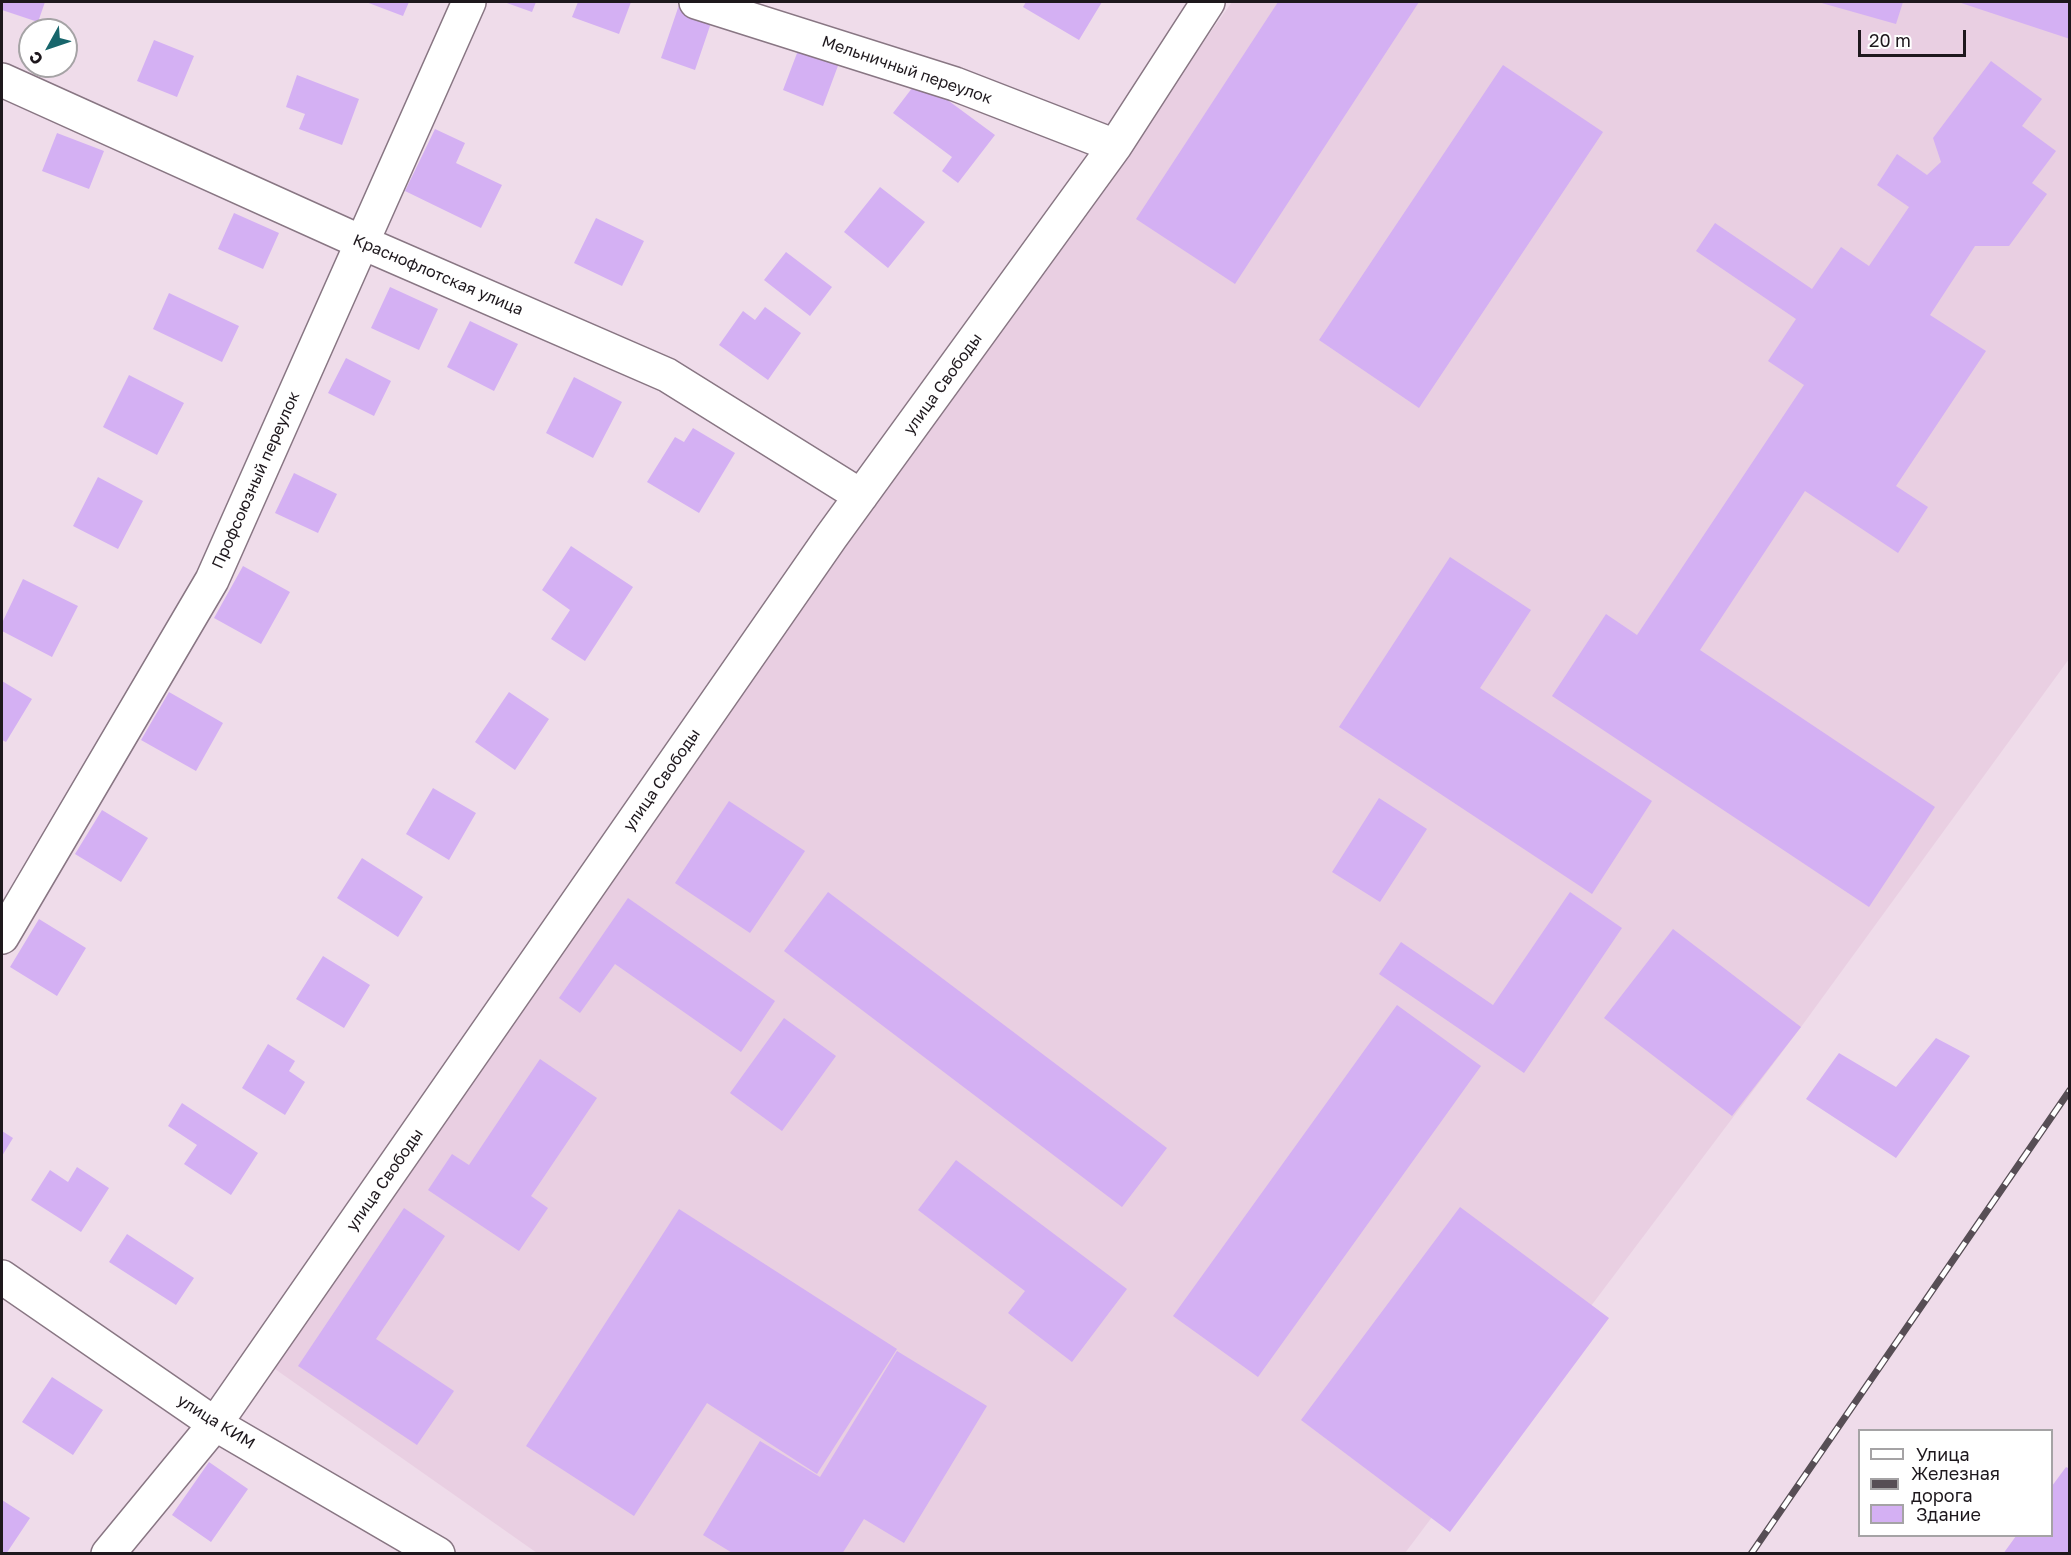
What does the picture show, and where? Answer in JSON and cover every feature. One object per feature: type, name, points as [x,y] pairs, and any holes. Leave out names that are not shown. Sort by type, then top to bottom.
[{"type":"street","name":"Профсоюзный переулок","points":[[2,937],[212,579],[469,2]]},
{"type":"street","name":"Мельничный переулок","points":[[696,2],[955,84],[1115,146]]},
{"type":"street","name":"улица Свободы","points":[[108,1554],[215,1424],[861,496],[1115,146],[1208,2]]},
{"type":"street","name":"Краснофлотская улица","points":[[2,80],[361,242],[667,375],[861,496]]},
{"type":"street","name":"улица КИМ","points":[[2,1277],[215,1424],[438,1554]]},
{"type":"shaded area","points":[[1232,2],[2069,2],[2069,659],[1801,1027],[1405,1553],[537,1553],[265,1362]]},
{"type":"building","points":[[3,2],[45,2],[39,18],[26,18],[2,10]]},
{"type":"building","points":[[366,2],[409,2],[403,16]]},
{"type":"building","points":[[504,2],[536,2],[532,12]]},
{"type":"building","points":[[578,2],[631,2],[619,34],[572,17]]},
{"type":"building","points":[[1026,2],[1102,2],[1079,40],[1023,7]]},
{"type":"building","points":[[1278,2],[1419,2],[1235,284],[1136,219]]},
{"type":"building","points":[[1818,2],[1903,2],[1896,24]]},
{"type":"building","points":[[1958,2],[2070,2],[2070,39]]},
{"type":"building","points":[[679,5],[713,17],[695,70],[661,58]]},
{"type":"building","points":[[154,40],[194,56],[177,97],[137,81]]},
{"type":"building","points":[[802,40],[842,55],[823,106],[783,90]]},
{"type":"building","points":[[1991,61],[2042,99],[2022,126],[2056,151],[2032,183],[2047,194],[2009,246],[1975,246],[1930,315],[1986,351],[1896,486],[1928,507],[1898,553],[1805,491],[1700,650],[1935,807],[1869,907],[1552,696],[1606,614],[1637,635],[1804,385],[1768,361],[1796,319],[1696,251],[1715,223],[1812,289],[1841,247],[1869,266],[1909,207],[1877,185],[1897,154],[1927,175],[1941,162],[1933,138]]},
{"type":"building","points":[[1503,65],[1603,132],[1419,408],[1319,340]]},
{"type":"building","points":[[297,75],[359,99],[342,145],[299,129],[305,114],[286,107]]},
{"type":"building","points":[[919,79],[995,135],[958,183],[942,171],[952,157],[893,113]]},
{"type":"building","points":[[435,129],[465,143],[456,163],[502,185],[481,228],[405,191]]},
{"type":"building","points":[[57,133],[104,151],[89,189],[42,171]]},
{"type":"building","points":[[880,187],[925,222],[888,268],[844,232]]},
{"type":"building","points":[[234,213],[279,233],[263,269],[218,249]]},
{"type":"building","points":[[596,218],[644,241],[622,286],[574,263]]},
{"type":"building","points":[[786,252],[832,287],[810,316],[764,280]]},
{"type":"building","points":[[390,287],[438,309],[419,350],[371,328]]},
{"type":"building","points":[[169,293],[239,326],[222,362],[153,329]]},
{"type":"building","points":[[765,307],[801,333],[768,380],[719,345],[743,311],[755,320]]},
{"type":"building","points":[[470,321],[518,344],[494,391],[447,367]]},
{"type":"building","points":[[346,358],[391,381],[374,416],[328,393]]},
{"type":"building","points":[[129,375],[184,403],[157,455],[103,427]]},
{"type":"building","points":[[574,377],[622,402],[593,458],[546,433]]},
{"type":"building","points":[[693,428],[735,453],[699,513],[647,482],[675,437],[684,442]]},
{"type":"building","points":[[294,473],[337,494],[318,533],[275,513]]},
{"type":"building","points":[[98,477],[143,501],[118,549],[73,526]]},
{"type":"building","points":[[571,546],[633,587],[585,661],[551,639],[570,610],[542,590]]},
{"type":"building","points":[[1450,557],[1531,610],[1480,688],[1652,801],[1592,894],[1339,727]]},
{"type":"building","points":[[243,566],[290,592],[261,644],[214,618]]},
{"type":"building","points":[[23,579],[78,606],[52,657],[2,631],[2,623]]},
{"type":"building","points":[[2,681],[32,699],[6,742],[2,740]]},
{"type":"building","points":[[169,692],[223,723],[196,771],[141,740]]},
{"type":"building","points":[[509,692],[549,719],[515,770],[475,742]]},
{"type":"building","points":[[433,788],[476,813],[449,860],[406,834]]},
{"type":"building","points":[[1379,798],[1427,829],[1380,902],[1332,872]]},
{"type":"building","points":[[729,801],[805,851],[750,933],[675,883]]},
{"type":"building","points":[[102,810],[148,838],[121,882],[75,854]]},
{"type":"building","points":[[362,858],[423,897],[398,937],[337,898]]},
{"type":"building","points":[[828,892],[1167,1148],[1122,1207],[784,951]]},
{"type":"building","points":[[1570,892],[1622,928],[1524,1073],[1379,974],[1401,942],[1493,1005]]},
{"type":"building","points":[[628,898],[775,1001],[741,1052],[615,964],[580,1013],[559,998]]},
{"type":"building","points":[[39,919],[86,948],[57,996],[10,967]]},
{"type":"building","points":[[1673,929],[1801,1027],[1732,1116],[1604,1018]]},
{"type":"building","points":[[323,956],[370,985],[344,1028],[296,999]]},
{"type":"building","points":[[1397,1005],[1481,1066],[1258,1377],[1173,1316]]},
{"type":"building","points":[[784,1018],[836,1056],[782,1131],[730,1093]]},
{"type":"building","points":[[1936,1038],[1970,1056],[1896,1158],[1806,1099],[1839,1053],[1896,1087]]},
{"type":"building","points":[[268,1044],[295,1061],[289,1071],[305,1082],[285,1115],[242,1088]]},
{"type":"building","points":[[540,1059],[597,1098],[531,1196],[548,1208],[519,1251],[428,1190],[452,1154],[469,1165]]},
{"type":"building","points":[[182,1103],[258,1153],[231,1195],[184,1164],[197,1145],[168,1126]]},
{"type":"building","points":[[2,1131],[13,1138],[2,1156]]},
{"type":"building","points":[[956,1160],[1127,1289],[1072,1362],[1008,1313],[1025,1291],[918,1210]]},
{"type":"building","points":[[77,1167],[109,1188],[81,1232],[31,1200],[50,1170],[68,1182]]},
{"type":"building","points":[[1460,1207],[1609,1318],[1450,1532],[1301,1420]]},
{"type":"building","points":[[404,1208],[445,1236],[376,1339],[454,1391],[417,1445],[298,1366]]},
{"type":"building","points":[[679,1209],[897,1349],[817,1474],[707,1403],[634,1516],[526,1446]]},
{"type":"building","points":[[127,1234],[194,1278],[176,1305],[109,1262]]},
{"type":"building","points":[[897,1351],[987,1406],[904,1543],[864,1519],[842,1554],[734,1554],[703,1535],[760,1441],[820,1477]]},
{"type":"building","points":[[52,1377],[103,1410],[73,1455],[22,1422]]},
{"type":"building","points":[[209,1462],[248,1489],[211,1542],[172,1515]]},
{"type":"building","points":[[2066,1467],[2070,1469],[2070,1554],[2003,1554],[2015,1537],[2053,1537],[2053,1485]]},
{"type":"building","points":[[2,1500],[30,1518],[6,1554],[2,1554]]},
{"type":"railway","points":[[1751,1554],[2070,1090]]}]
